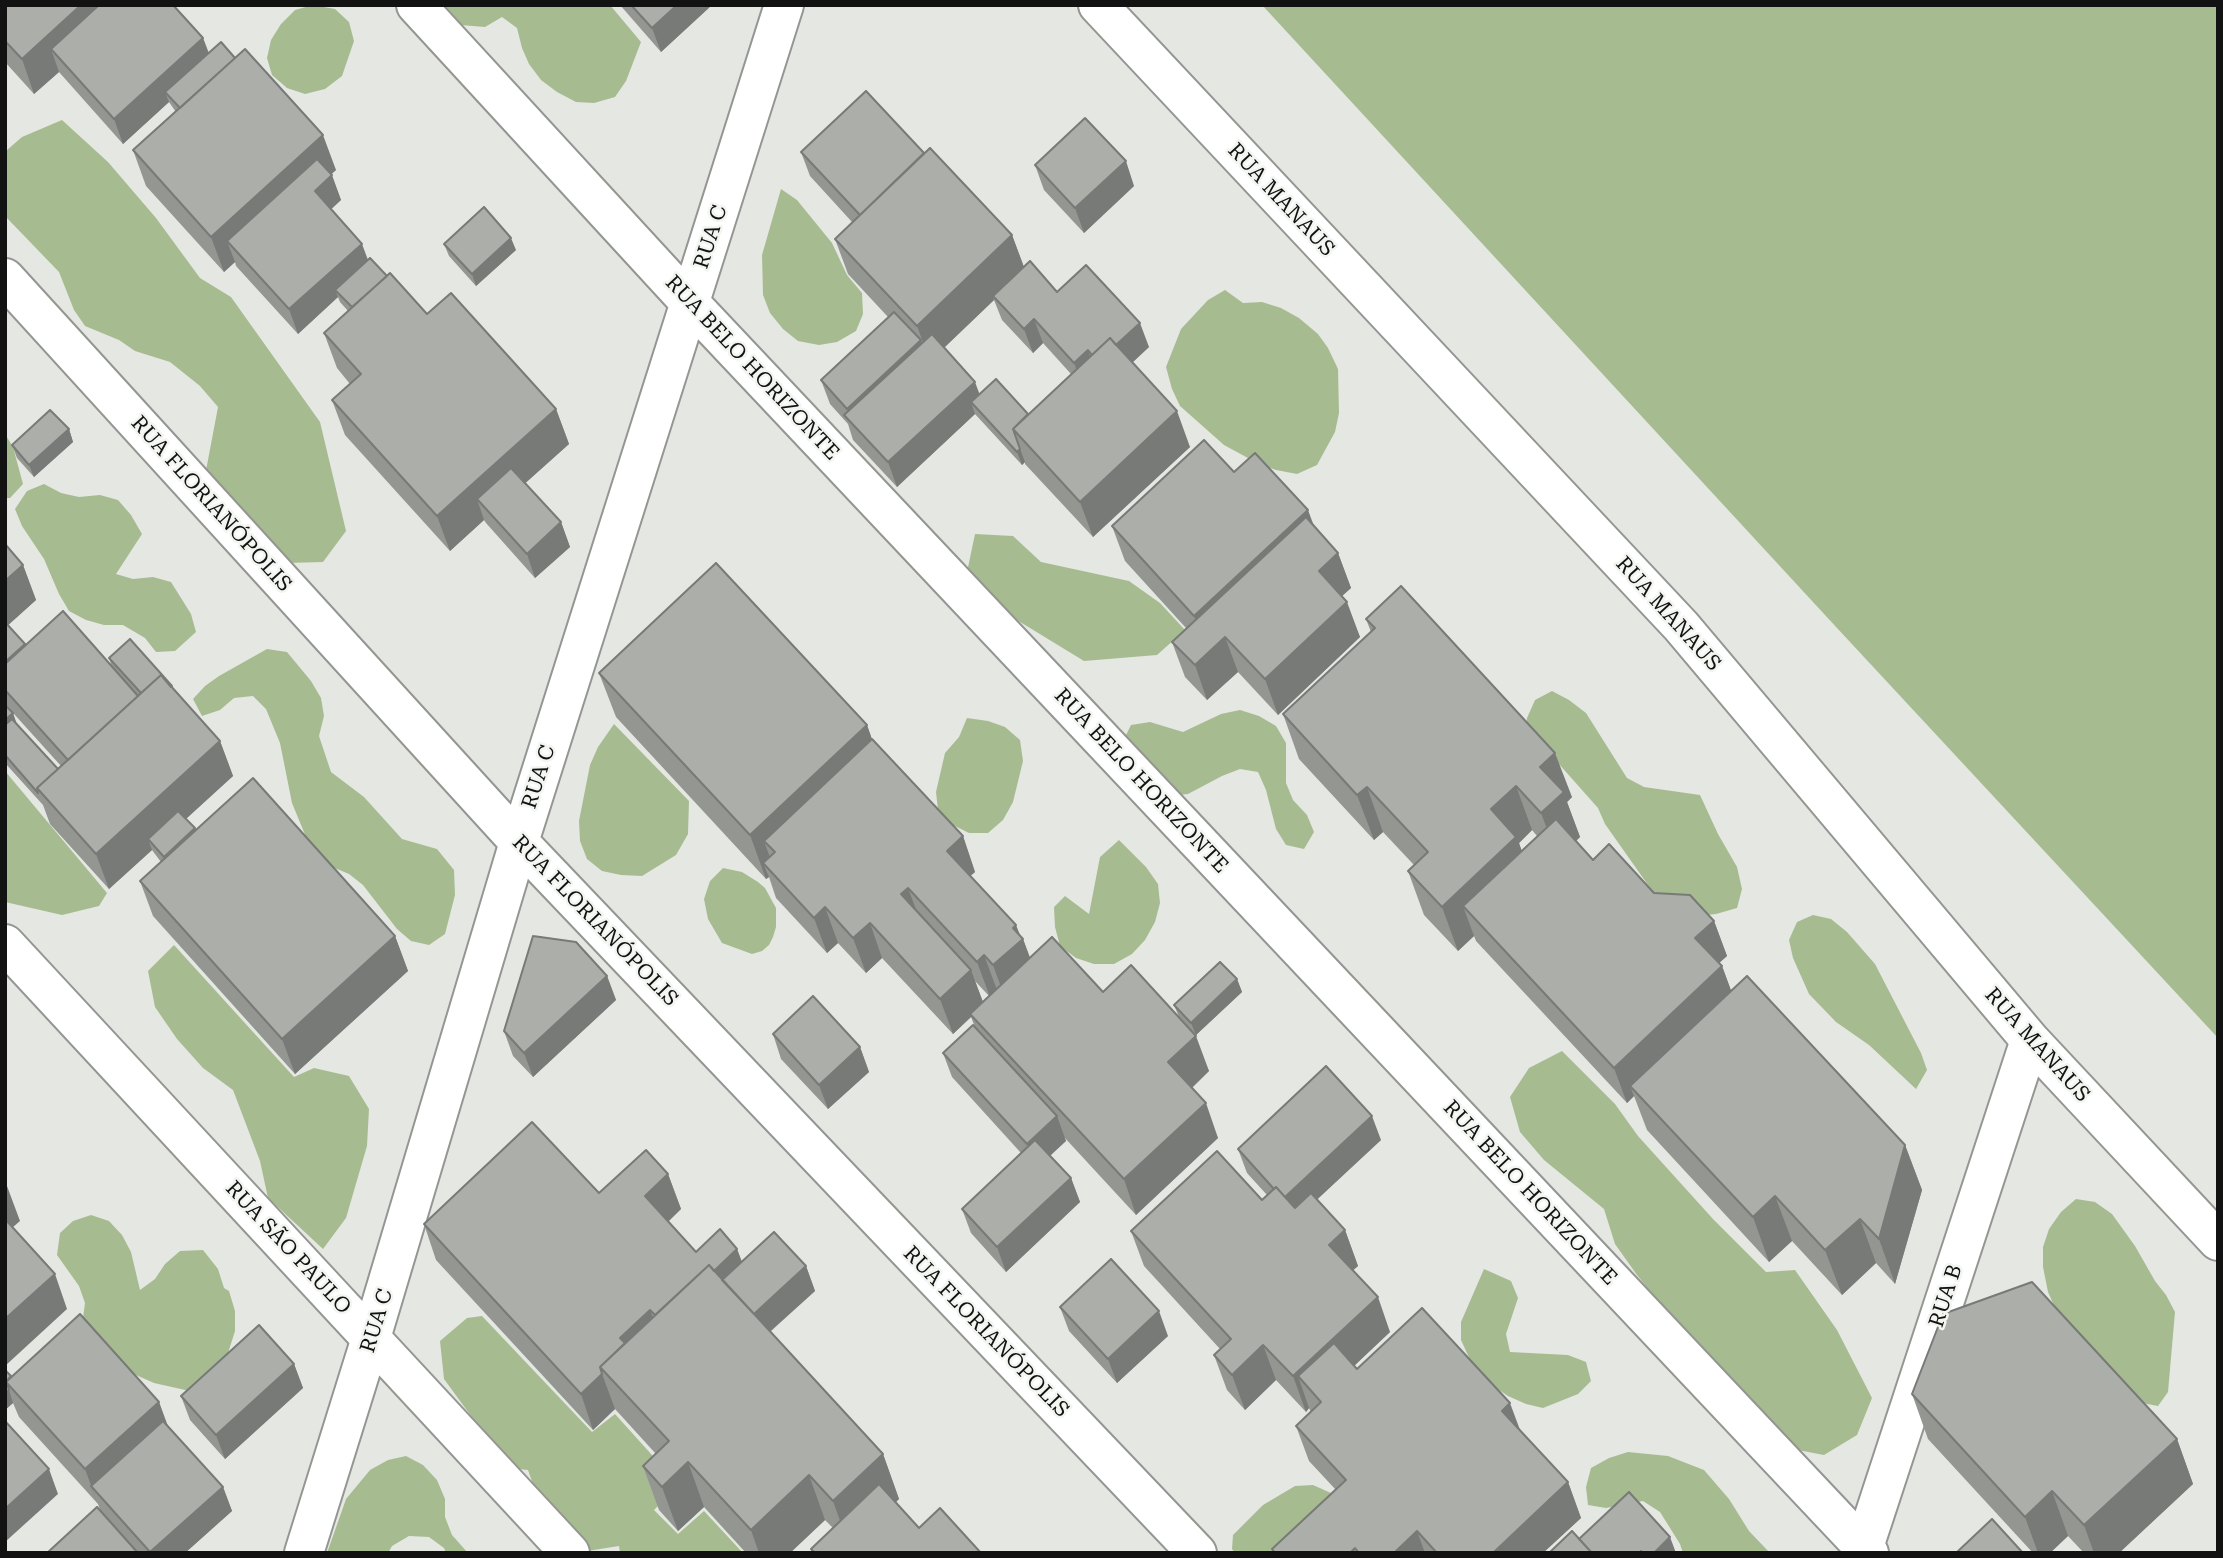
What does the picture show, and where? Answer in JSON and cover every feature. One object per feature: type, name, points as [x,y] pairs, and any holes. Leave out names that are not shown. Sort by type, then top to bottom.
[{"type":"street","name":"RUA BELO HORIZONTE","points":[[416,5],[690,303],[1865,1551]]},
{"type":"street","name":"RUA C","points":[[304,1553],[372,1338],[519,842],[784,5]]},
{"type":"street","name":"RUA MANAUS","points":[[1098,5],[1681,626],[2030,1040],[2218,1241]]},
{"type":"street","name":"RUA FLORIANÓPOLIS","points":[[5,278],[519,842],[1197,1553]]},
{"type":"street","name":"RUA SÃO PAULO","points":[[5,944],[570,1553]]},
{"type":"street","name":"RUA B","points":[[1865,1551],[2030,1040]]},
{"type":"green space","points":[[313,5],[335,9],[349,22],[354,41],[342,76],[325,89],[305,94],[287,88],[272,75],[267,58],[271,40],[281,24],[295,10]]},
{"type":"green space","points":[[429,5],[610,5],[641,42],[626,81],[615,97],[594,103],[576,102],[541,80],[529,64],[517,28],[502,17],[485,27],[448,24]]},
{"type":"green space","points":[[1262,5],[2218,5],[2218,1038],[1837,628]]},
{"type":"green space","points":[[62,120],[108,162],[156,218],[200,278],[231,297],[320,422],[346,531],[323,562],[287,563],[204,481],[218,407],[200,386],[170,362],[135,351],[119,340],[85,326],[74,310],[59,272],[5,216],[7,150],[22,137]]},
{"type":"green space","points":[[781,189],[797,200],[832,243],[847,275],[862,293],[863,314],[856,331],[837,342],[819,345],[798,341],[783,329],[770,313],[763,295],[762,255]]},
{"type":"green space","points":[[1225,290],[1243,303],[1262,302],[1299,318],[1318,334],[1328,348],[1338,369],[1339,413],[1335,432],[1317,465],[1297,474],[1259,464],[1224,445],[1180,406],[1166,367],[1181,329],[1208,300]]},
{"type":"green space","points":[[5,434],[13,447],[23,484],[10,498],[5,498]]},
{"type":"green space","points":[[44,484],[61,493],[79,497],[100,495],[118,500],[131,515],[142,534],[116,574],[133,579],[153,577],[171,582],[191,614],[196,632],[175,651],[156,652],[145,638],[123,625],[104,625],[69,611],[44,559],[22,526],[15,509],[27,491]]},
{"type":"green space","points":[[975,534],[1013,536],[1041,562],[1129,581],[1160,603],[1185,630],[1157,655],[1084,661],[989,603],[967,572]]},
{"type":"green space","points":[[267,649],[287,652],[321,698],[324,716],[319,736],[331,772],[364,797],[402,839],[437,849],[454,870],[455,895],[445,934],[429,945],[411,941],[397,929],[363,885],[349,874],[330,866],[306,837],[292,803],[280,743],[266,709],[253,696],[234,698],[220,710],[202,716],[193,699],[205,686]]},
{"type":"green space","points":[[1552,691],[1586,713],[1627,778],[1644,787],[1700,795],[1737,867],[1742,889],[1737,908],[1698,916],[1660,902],[1605,824],[1598,808],[1550,754],[1526,736],[1527,718],[1535,700]]},
{"type":"green space","points":[[1240,710],[1259,716],[1276,726],[1286,743],[1286,783],[1293,800],[1307,815],[1314,832],[1304,849],[1286,845],[1276,829],[1266,790],[1258,772],[1240,769],[1188,794],[1169,796],[1121,745],[1131,725],[1150,722],[1183,732],[1221,714]]},
{"type":"green space","points":[[967,718],[1005,727],[1020,740],[1023,761],[1013,802],[1003,820],[988,833],[969,833],[951,824],[938,810],[936,792],[945,753],[959,737]]},
{"type":"green space","points":[[614,724],[689,801],[688,834],[676,855],[642,876],[602,871],[587,859],[580,841],[579,821],[590,765],[598,747]]},
{"type":"green space","points":[[5,771],[107,893],[99,906],[62,915],[5,902]]},
{"type":"green space","points":[[1119,840],[1146,867],[1158,884],[1160,903],[1155,922],[1145,940],[1132,954],[1114,964],[1094,964],[1076,958],[1060,946],[1054,907],[1065,896],[1089,914],[1100,857]]},
{"type":"green space","points":[[723,868],[742,872],[758,882],[765,888],[776,908],[773,937],[762,951],[752,954],[722,943],[708,919],[704,899],[710,881]]},
{"type":"green space","points":[[1813,915],[1831,919],[1847,932],[1875,964],[1921,1053],[1927,1070],[1916,1089],[1869,1045],[1836,1022],[1809,994],[1793,958],[1789,940],[1797,922]]},
{"type":"green space","points":[[174,945],[294,1077],[314,1068],[349,1076],[369,1109],[367,1146],[346,1218],[323,1249],[268,1198],[260,1161],[233,1090],[203,1068],[177,1039],[155,1007],[148,971]]},
{"type":"green space","points":[[1562,1051],[1615,1104],[1638,1136],[1713,1219],[1766,1272],[1795,1270],[1837,1330],[1872,1398],[1857,1435],[1824,1455],[1782,1447],[1754,1421],[1637,1275],[1615,1244],[1604,1209],[1544,1160],[1520,1132],[1510,1097],[1529,1068]]},
{"type":"green space","points":[[2076,1199],[2095,1202],[2112,1214],[2175,1312],[2168,1392],[2158,1406],[2142,1403],[2056,1310],[2048,1292],[2043,1267],[2043,1247],[2049,1229],[2061,1212]]},
{"type":"green space","points":[[91,1215],[109,1221],[122,1235],[131,1252],[140,1290],[155,1279],[165,1264],[180,1251],[203,1250],[218,1269],[235,1311],[235,1331],[223,1369],[194,1392],[154,1383],[136,1375],[91,1342],[82,1325],[85,1303],[79,1286],[57,1255],[60,1233],[73,1221]]},
{"type":"green space","points":[[1484,1269],[1511,1281],[1518,1298],[1506,1334],[1510,1352],[1568,1355],[1586,1362],[1591,1381],[1578,1394],[1543,1408],[1508,1396],[1477,1375],[1461,1340],[1461,1322]]},
{"type":"green space","points":[[482,1316],[592,1432],[615,1414],[679,1485],[654,1510],[678,1534],[704,1511],[743,1553],[620,1553],[619,1546],[581,1552],[534,1487],[528,1470],[509,1468],[444,1379],[440,1341],[467,1318]]},
{"type":"green space","points":[[1628,1452],[1668,1456],[1704,1470],[1729,1499],[1749,1531],[1770,1553],[1683,1553],[1660,1512],[1643,1501],[1606,1508],[1588,1505],[1586,1487],[1591,1468]]},
{"type":"green space","points":[[406,1456],[423,1465],[437,1480],[445,1499],[445,1517],[452,1535],[468,1553],[446,1553],[444,1548],[429,1537],[409,1536],[392,1546],[388,1553],[327,1553],[346,1499],[370,1470],[388,1460]]},
{"type":"green space","points":[[1313,1485],[1331,1493],[1338,1509],[1299,1553],[1235,1553],[1232,1549],[1233,1535],[1263,1505],[1295,1486]]},
{"type":"building","points":[[5,5],[81,5],[22,59],[5,41]]},
{"type":"building","points":[[99,5],[173,5],[203,38],[114,119],[51,49]]},
{"type":"building","points":[[631,5],[677,5],[652,28]]},
{"type":"building","points":[[221,42],[235,58],[180,108],[165,92]]},
{"type":"building","points":[[245,49],[323,135],[211,237],[133,150]]},
{"type":"building","points":[[866,91],[924,153],[860,215],[801,152]]},
{"type":"building","points":[[1085,118],[1126,161],[1075,208],[1035,165]]},
{"type":"building","points":[[930,148],[1012,235],[917,326],[835,239]]},
{"type":"building","points":[[317,159],[332,175],[315,191],[362,244],[289,309],[227,241]]},
{"type":"building","points":[[484,207],[511,238],[472,274],[444,244]]},
{"type":"building","points":[[370,258],[387,276],[352,307],[335,290]]},
{"type":"building","points":[[1030,261],[1057,292],[1086,265],[1140,323],[1116,345],[1110,338],[1092,355],[1088,350],[1074,363],[1034,319],[1024,329],[993,296]]},
{"type":"building","points":[[390,273],[427,314],[451,293],[556,409],[437,516],[332,400],[361,374],[324,333]]},
{"type":"building","points":[[894,312],[921,340],[847,409],[821,380]]},
{"type":"building","points":[[932,334],[975,382],[888,462],[844,415]]},
{"type":"building","points":[[1110,338],[1177,411],[1080,502],[1013,429]]},
{"type":"building","points":[[996,379],[1028,414],[1013,429],[1020,449],[1017,452],[971,402]]},
{"type":"building","points":[[50,410],[69,429],[29,465],[12,445]]},
{"type":"building","points":[[1204,440],[1234,472],[1255,453],[1308,510],[1194,616],[1112,526]]},
{"type":"building","points":[[511,468],[561,522],[527,554],[477,499]]},
{"type":"building","points":[[1306,517],[1338,553],[1319,571],[1347,602],[1265,679],[1225,637],[1195,665],[1172,642]]},
{"type":"building","points":[[5,544],[23,565],[5,581]]},
{"type":"building","points":[[716,563],[867,725],[750,835],[599,673]]},
{"type":"building","points":[[1401,586],[1555,753],[1540,767],[1564,792],[1541,813],[1516,786],[1491,809],[1516,837],[1442,907],[1408,871],[1428,852],[1367,787],[1357,795],[1283,714],[1375,628],[1366,619]]},
{"type":"building","points":[[63,611],[138,696],[68,760],[5,690],[5,664]]},
{"type":"building","points":[[5,622],[25,644],[5,662]]},
{"type":"building","points":[[130,639],[172,686],[171,687],[161,675],[141,693],[109,658]]},
{"type":"building","points":[[161,675],[220,741],[96,854],[37,788]]},
{"type":"building","points":[[5,705],[13,713],[5,720]]},
{"type":"building","points":[[12,719],[58,769],[37,788],[38,793],[5,755],[5,725]]},
{"type":"building","points":[[872,739],[963,836],[947,851],[1016,925],[1013,928],[1023,939],[993,965],[984,955],[977,962],[908,888],[901,894],[971,970],[940,999],[870,923],[853,938],[825,907],[814,918],[763,863],[775,852],[764,841]]},
{"type":"building","points":[[253,778],[395,936],[282,1039],[140,881]]},
{"type":"building","points":[[178,811],[195,828],[164,857],[148,839]]},
{"type":"building","points":[[1556,819],[1593,860],[1609,844],[1654,893],[1690,895],[1714,921],[1695,938],[1722,966],[1614,1068],[1463,906]]},
{"type":"building","points":[[533,936],[576,942],[607,976],[524,1053],[504,1031]]},
{"type":"building","points":[[1052,937],[1103,992],[1131,965],[1196,1036],[1168,1062],[1206,1103],[1124,1179],[970,1014]]},
{"type":"building","points":[[1220,962],[1237,979],[1191,1023],[1174,1005]]},
{"type":"building","points":[[1747,976],[1905,1145],[1879,1239],[1860,1219],[1825,1250],[1775,1196],[1753,1217],[1630,1086]]},
{"type":"building","points":[[813,996],[860,1047],[819,1085],[773,1034]]},
{"type":"building","points":[[973,1025],[1057,1116],[1027,1144],[943,1053]]},
{"type":"building","points":[[1326,1066],[1372,1116],[1285,1197],[1276,1187],[1274,1189],[1238,1149]]},
{"type":"building","points":[[532,1122],[599,1193],[646,1150],[668,1174],[645,1196],[696,1252],[720,1229],[737,1249],[714,1271],[709,1265],[655,1315],[650,1310],[620,1338],[625,1343],[600,1367],[602,1374],[581,1394],[424,1224]]},
{"type":"building","points":[[1035,1140],[1071,1178],[997,1247],[962,1209]]},
{"type":"building","points":[[1217,1151],[1262,1200],[1276,1187],[1295,1208],[1311,1193],[1345,1230],[1329,1245],[1378,1297],[1293,1376],[1263,1345],[1232,1375],[1214,1355],[1231,1339],[1131,1231]]},
{"type":"building","points":[[5,1219],[55,1274],[5,1319]]},
{"type":"building","points":[[774,1232],[806,1266],[754,1314],[722,1280]]},
{"type":"building","points":[[1111,1259],[1159,1311],[1108,1359],[1060,1307]]},
{"type":"building","points":[[709,1265],[883,1454],[833,1501],[809,1475],[751,1530],[688,1462],[662,1487],[643,1466],[669,1441],[600,1367]]},
{"type":"building","points":[[2032,1282],[2177,1439],[2084,1525],[2052,1491],[2025,1517],[1912,1394],[1943,1314]]},
{"type":"building","points":[[1422,1308],[1510,1403],[1502,1411],[1568,1482],[1493,1553],[1437,1553],[1417,1531],[1394,1553],[1359,1553],[1355,1548],[1350,1553],[1275,1553],[1272,1549],[1346,1480],[1296,1426],[1321,1402],[1298,1376],[1334,1343],[1357,1369]]},
{"type":"building","points":[[80,1314],[159,1402],[85,1469],[6,1382]]},
{"type":"building","points":[[259,1325],[294,1364],[216,1435],[181,1396]]},
{"type":"building","points":[[5,1370],[11,1376],[6,1382],[9,1390],[5,1393]]},
{"type":"building","points":[[5,1421],[49,1469],[5,1509]]},
{"type":"building","points":[[163,1421],[223,1487],[150,1552],[91,1486]]},
{"type":"building","points":[[879,1484],[919,1528],[940,1508],[981,1553],[815,1553],[811,1549]]},
{"type":"building","points":[[1629,1492],[1670,1537],[1654,1553],[1592,1553],[1579,1539]]},
{"type":"building","points":[[97,1507],[138,1553],[47,1553]]},
{"type":"building","points":[[1992,1519],[2023,1553],[1956,1553]]},
{"type":"building","points":[[1572,1531],[1592,1553],[1549,1553]]}]
